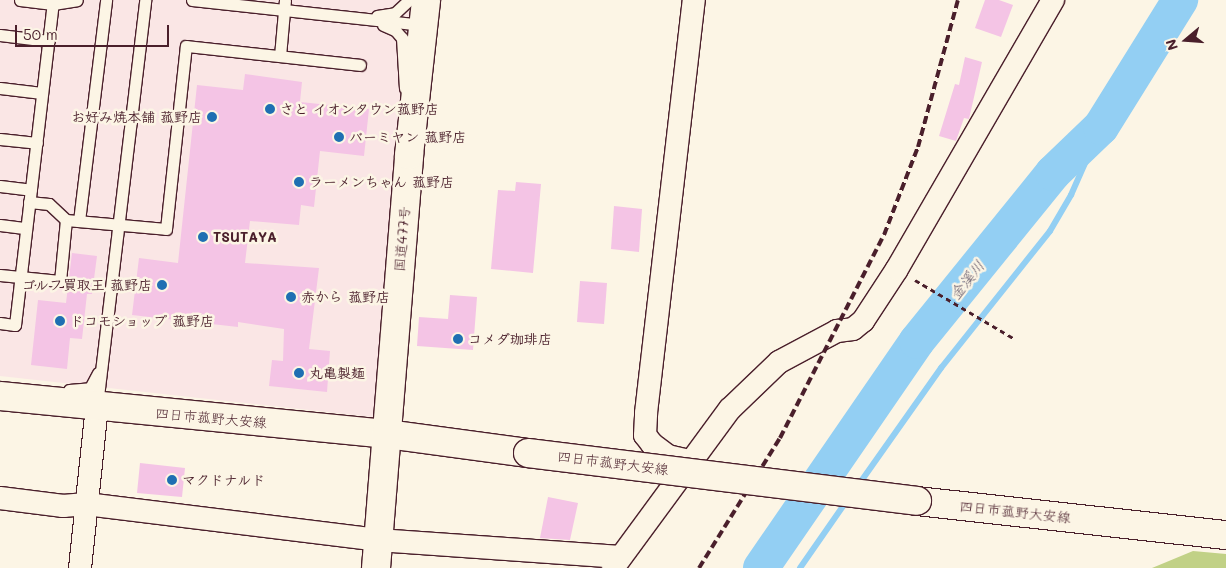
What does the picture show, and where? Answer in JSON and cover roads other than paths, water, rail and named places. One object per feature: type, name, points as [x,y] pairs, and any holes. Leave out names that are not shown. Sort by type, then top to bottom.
[{"type":"main road","name":"国道477号","points":[[376,568],[409,154],[424,13]]},
{"type":"main road","name":"四日市菰野大安線","points":[[0,396],[44,394],[97,407],[387,434],[917,501],[1226,536]]},
{"type":"street","points":[[690,461],[668,456],[645,435],[694,0]]},
{"type":"street","points":[[0,498],[63,506],[86,504],[378,540],[617,562],[730,409],[779,362],[837,331],[853,329],[863,321],[897,269],[1053,0]]},
{"type":"street","points":[[0,401],[44,394]]},
{"type":"street","points":[[80,568],[97,407]]},
{"type":"lane","points":[[20,0],[53,2],[77,0]]},
{"type":"lane","points":[[79,221],[106,0]]},
{"type":"lane","points":[[97,407],[145,0]]},
{"type":"lane","points":[[192,0],[284,5],[358,18],[395,30],[402,38],[409,154]]},
{"type":"lane","points":[[358,18],[395,14],[409,0]]},
{"type":"lane","points":[[0,323],[15,325],[53,2]]},
{"type":"lane","points":[[280,56],[284,5]]},
{"type":"lane","points":[[358,18],[424,13]]},
{"type":"lane","points":[[0,35],[49,41]]},
{"type":"lane","points":[[30,202],[49,204],[66,220],[166,229],[186,46],[360,65]]},
{"type":"lane","points":[[0,88],[42,93]]},
{"type":"lane","points":[[0,139],[36,143]]},
{"type":"lane","points":[[0,186],[31,190]]},
{"type":"lane","points":[[0,275],[60,281],[66,220]]},
{"type":"lane","points":[[0,225],[26,228]]},
{"type":"lane","points":[[44,394],[79,392],[90,388],[102,364]]},
{"type":"waterway","name":"金溪川","points":[[761,568],[917,341],[1053,173],[1101,127],[1180,0]]},
{"type":"waterway","points":[[857,487],[941,368],[1050,231],[1071,195],[1101,127]]},
{"type":"waterway","points":[[800,568],[848,499]]},
{"type":"railway","points":[[699,568],[780,438],[884,235],[918,147],[958,0]]},
{"type":"place","name":"さと イオンタウン菰野店","points":[[270,109]]},
{"type":"place","name":"お好み焼本舗 菰野店","points":[[212,117]]},
{"type":"place","name":"バーミヤン 菰野店","points":[[339,137]]},
{"type":"place","name":"ラーメンちゃん 菰野店","points":[[299,182]]},
{"type":"place","name":"TSUTAYA","points":[[203,237]]},
{"type":"place","name":"ゴルフ買取王 菰野店","points":[[162,285]]},
{"type":"place","name":"赤から 菰野店","points":[[291,297]]},
{"type":"place","name":"ドコモショップ 菰野店","points":[[60,321]]},
{"type":"place","name":"コメダ珈琲店","points":[[458,339]]},
{"type":"place","name":"丸亀製麺","points":[[299,373]]},
{"type":"place","name":"マクドナルド","points":[[172,480]]}]
